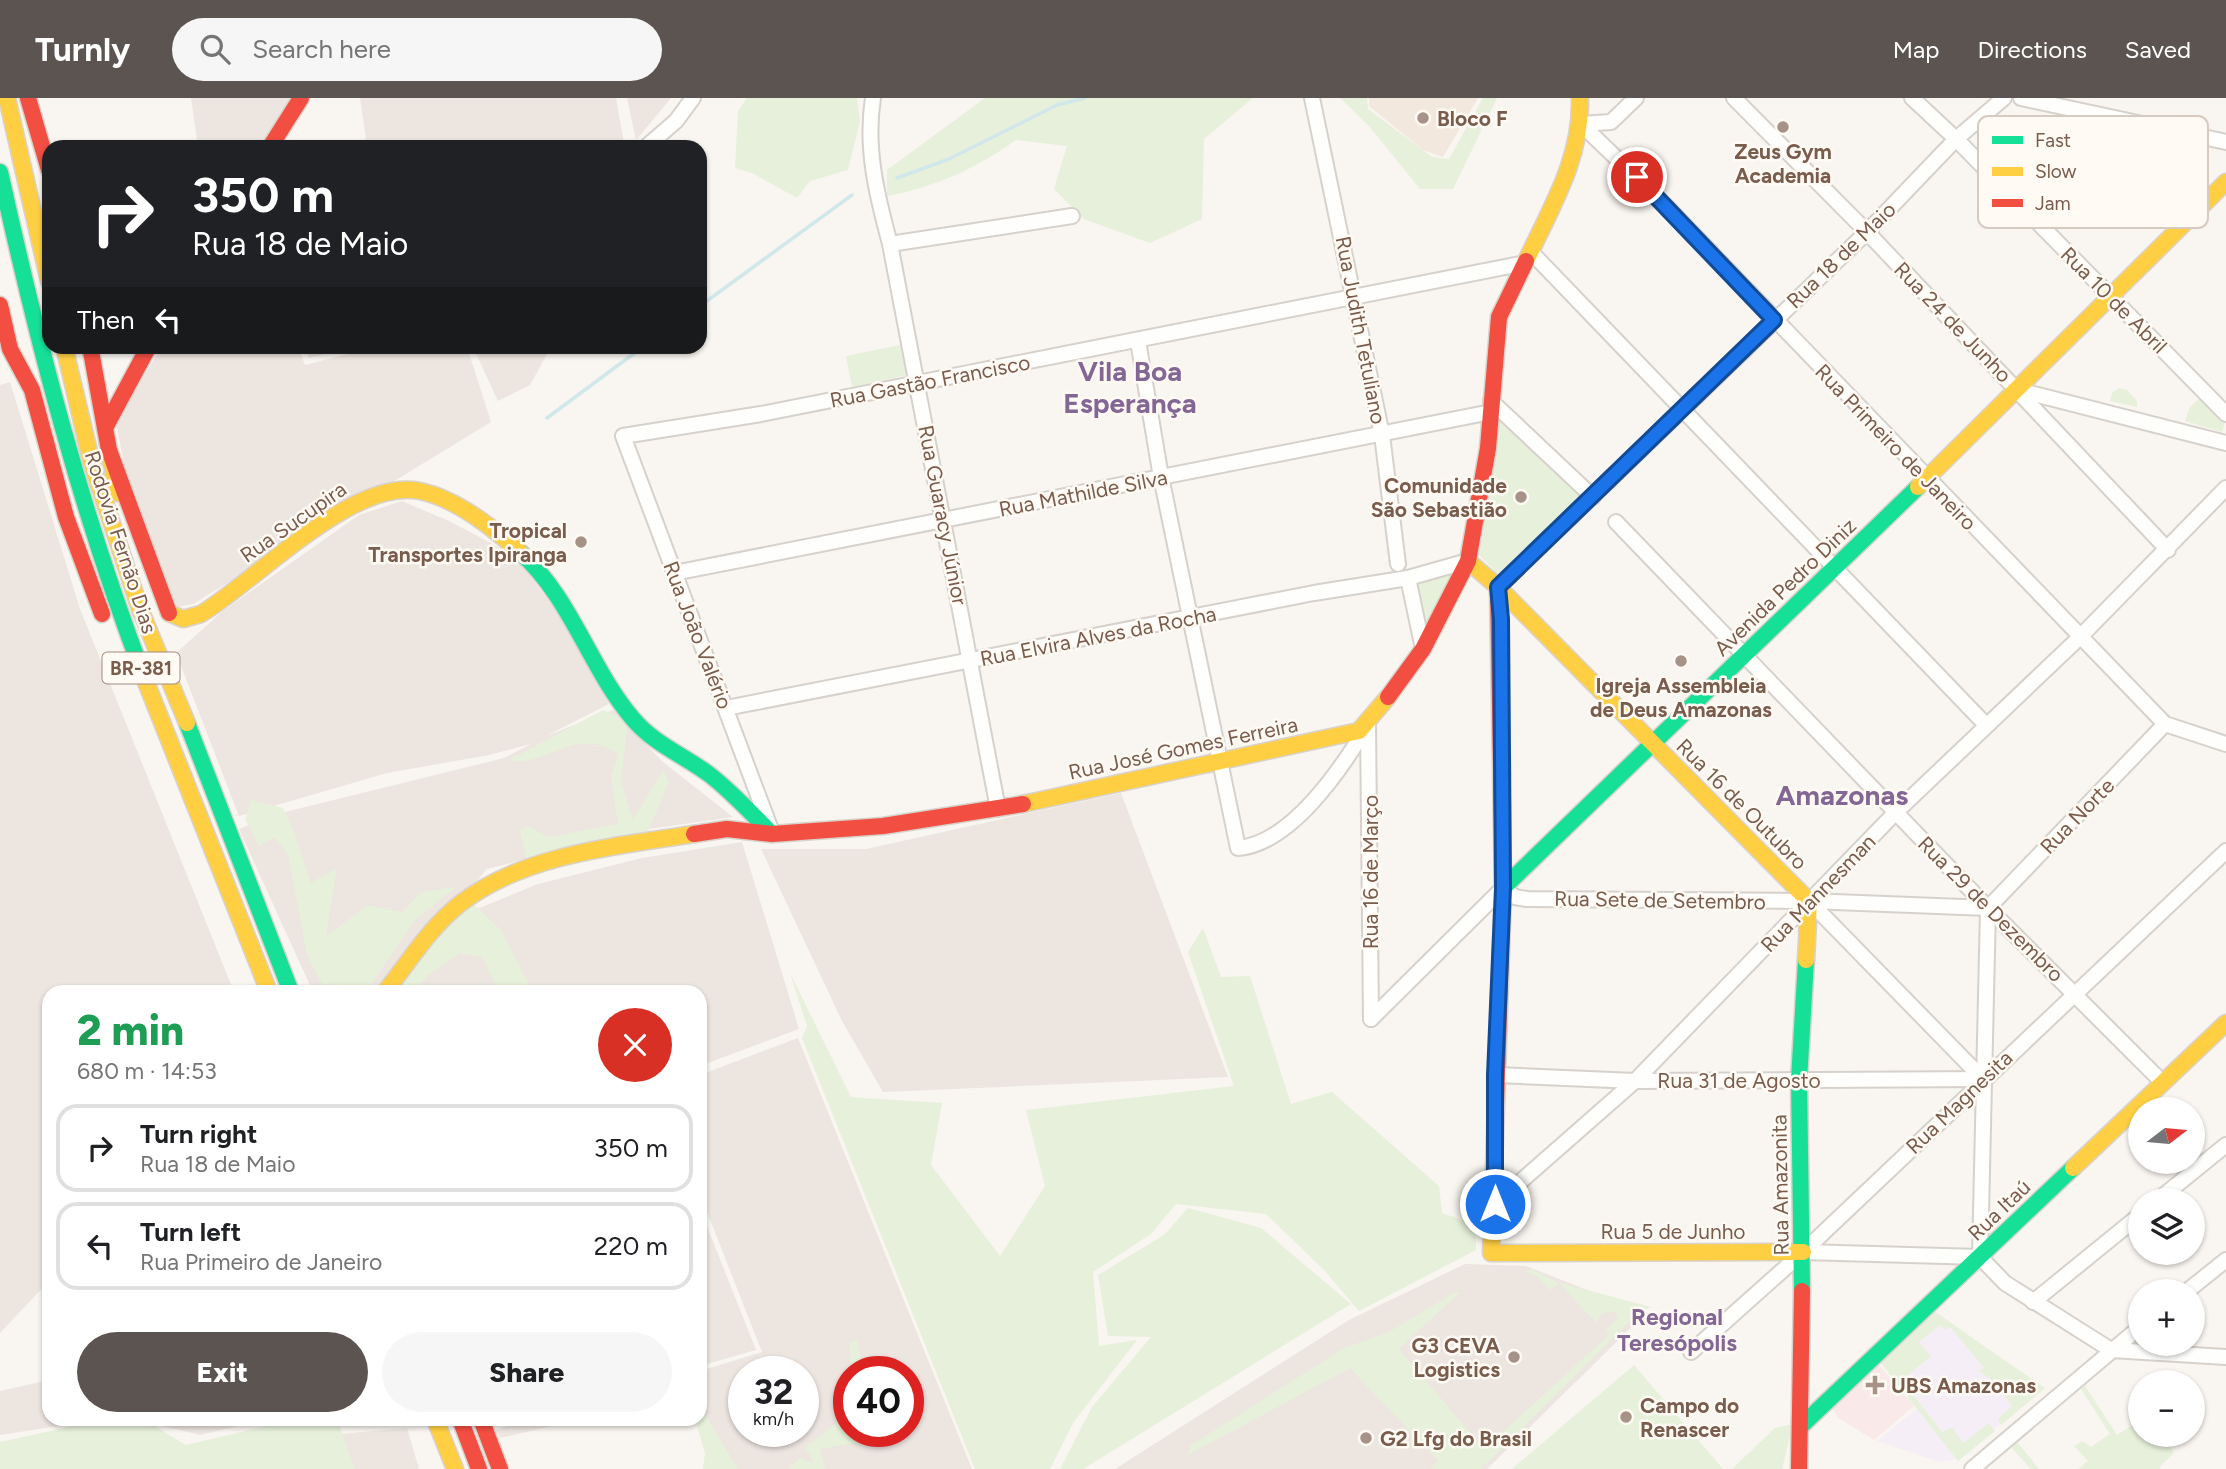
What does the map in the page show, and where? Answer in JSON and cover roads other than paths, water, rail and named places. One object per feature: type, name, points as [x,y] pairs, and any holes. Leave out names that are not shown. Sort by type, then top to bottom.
[{"type":"main road","points":[[7,98],[42,250]]},
{"type":"main road","points":[[28,98],[42,146]]},
{"type":"main road","points":[[274,140],[301,98]]},
{"type":"main road","points":[[1368,724],[1423,649],[1468,562],[1491,407],[1499,317],[1571,166],[1581,124],[1580,98]]},
{"type":"main road","name":"Rodovia Fernão Dias","points":[[0,172],[42,354]]},
{"type":"main road","name":"Avenida Pedro Diniz","points":[[2208,200],[2226,182]]},
{"type":"main road","name":"Avenida Pedro Diniz","points":[[1503,888],[1835,569],[2179,228]]},
{"type":"main road","name":"BR-381","points":[[0,304],[10,349],[32,390],[66,517],[110,635]]},
{"type":"main road","name":"Rodovia Fernão Dias","points":[[42,354],[90,525],[130,640],[266,985]]},
{"type":"main road","name":"Rodovia Fernão Dias","points":[[66,354],[91,460],[136,597],[206,768],[288,985]]},
{"type":"main road","name":"BR-381","points":[[91,354],[108,450],[126,522],[206,768]]},
{"type":"main road","points":[[105,428],[145,354]]},
{"type":"main road","name":"Rua Sucupira","points":[[108,450],[169,613],[181,620],[191,619],[206,611],[344,509],[363,498],[391,490],[422,491],[469,514],[538,568],[555,589],[599,670],[633,718],[656,742],[709,774],[772,834]]},
{"type":"main road","name":"Rua 16 de Outubro","points":[[1468,562],[1498,587],[1809,901]]},
{"type":"main road","points":[[1495,1204],[1495,1075],[1503,888],[1501,619],[1498,587]]},
{"type":"main road","name":"BR-381","points":[[120,660],[251,985]]},
{"type":"main road","name":"Rua José Gomes Ferreira","points":[[390,985],[428,936],[461,903],[500,880],[569,858],[726,829],[748,829],[772,834],[883,826],[998,809],[1328,739],[1359,731],[1368,724]]},
{"type":"main road","name":"Rua Amazonita","points":[[1798,1469],[1803,1252],[1799,1080],[1809,901]]},
{"type":"main road","name":"Rua Itaú","points":[[1800,1427],[2226,1023]]},
{"type":"main road","name":"Rua 5 de Junho","points":[[1495,1204],[1491,1253],[1803,1252]]},
{"type":"main road","points":[[438,1426],[455,1469]]},
{"type":"main road","points":[[463,1426],[479,1469]]},
{"type":"main road","points":[[484,1426],[500,1469]]},
{"type":"street","points":[[654,140],[676,121],[694,98]]},
{"type":"street","name":"Rua Guaracy Júnior","points":[[873,98],[869,138],[879,202],[890,244],[972,661],[998,809]]},
{"type":"street","name":"Rua Judith Tetuliano","points":[[1312,98],[1382,435],[1398,564]]},
{"type":"street","points":[[1581,124],[1611,122],[1636,98]]},
{"type":"street","name":"Rua 24 de Junho","points":[[1734,98],[1867,232],[2168,550]]},
{"type":"street","name":"Rua 10 de Abril","points":[[1912,98],[1978,161]]},
{"type":"street","name":"Rua 18 de Maio","points":[[1983,116],[2004,98]]},
{"type":"street","points":[[2021,98],[2105,116]]},
{"type":"street","name":"Rua 18 de Maio","points":[[1498,587],[1867,232],[1956,139],[1978,120]]},
{"type":"street","name":"Rua Primeiro de Janeiro","points":[[1581,124],[1668,208],[2079,638],[2165,724],[2226,744]]},
{"type":"street","points":[[2208,138],[2226,142]]},
{"type":"street","points":[[890,244],[1072,216]]},
{"type":"street","name":"Rua 10 de Abril","points":[[2043,228],[2226,414]]},
{"type":"street","points":[[1528,257],[1682,408],[1986,725]]},
{"type":"street","name":"Rua Gastão Francisco","points":[[623,436],[761,414],[1138,341],[1528,257]]},
{"type":"street","points":[[1138,341],[1161,477],[1238,848],[1254,847],[1269,841],[1302,811],[1349,756],[1368,724]]},
{"type":"street","points":[[2017,390],[2226,443]]},
{"type":"street","points":[[1491,407],[1593,497]]},
{"type":"street","name":"Rua Mathilde Silva","points":[[674,573],[1382,435],[1491,407]]},
{"type":"street","name":"Rua João Valério","points":[[623,436],[772,834]]},
{"type":"street","name":"Rua Mannesman","points":[[1495,1204],[1635,1081],[1896,812],[2079,638],[2226,488]]},
{"type":"street","name":"Rua 29 de Dezembro","points":[[1616,523],[1988,908],[2075,992],[2163,1083]]},
{"type":"street","name":"Rua Elvira Alves da Rocha","points":[[726,708],[1191,617],[1408,578],[1468,562]]},
{"type":"street","points":[[1408,578],[1423,649]]},
{"type":"street","name":"Rua 16 de Março","points":[[1368,724],[1371,1019]]},
{"type":"street","name":"Rua Norte","points":[[1988,908],[2165,724]]},
{"type":"street","name":"Rua Magnesita","points":[[1691,1352],[1803,1252],[2226,851]]},
{"type":"street","name":"Rua Sete de Setembro","points":[[1503,888],[1515,897],[1527,899],[1809,901],[1988,908]]},
{"type":"street","name":"Avenida Pedro Diniz","points":[[1371,1019],[1503,888]]},
{"type":"street","name":"Rua 16 de Outubro","points":[[1809,901],[1983,1079]]},
{"type":"street","points":[[1988,908],[1980,1257],[2005,1283],[2111,1350],[2226,1357]]},
{"type":"street","name":"Rua 31 de Agosto","points":[[1495,1075],[1635,1081],[1983,1079]]},
{"type":"street","points":[[2173,1188],[2226,1145]]},
{"type":"street","points":[[2033,1301],[2128,1225]]},
{"type":"street","name":"Rua 5 de Junho","points":[[1803,1252],[1980,1257]]},
{"type":"street","points":[[2202,1279],[2226,1260]]},
{"type":"street","points":[[1972,1469],[2128,1337]]},
{"type":"waterway","points":[[897,178],[949,159],[1057,105],[1085,98]]},
{"type":"waterway","points":[[707,301],[852,195]]},
{"type":"waterway","points":[[547,418],[633,354]]},
{"type":"place","name":"Bloco F","points":[[1423,118]]},
{"type":"place","name":"Zeus Gym Academia","points":[[1783,127]]},
{"type":"place","name":"Comunidade São Sebastião","points":[[1521,497]]},
{"type":"place","name":"Tropical Transportes Ipiranga","points":[[581,542]]},
{"type":"place","name":"Igreja Assembleia de Deus Amazonas","points":[[1681,661]]},
{"type":"place","name":"G3 CEVA Logistics","points":[[1514,1357]]},
{"type":"place","name":"UBS Amazonas","points":[[1875,1385]]},
{"type":"place","name":"Campo do Renascer","points":[[1626,1417]]},
{"type":"place","name":"G2 Lfg do Brasil","points":[[1366,1438]]},
{"type":"district","name":"Vila Boa Esperança","points":[[1130,387]]},
{"type":"district","name":"Amazonas","points":[[1842,795]]},
{"type":"district","name":"Regional Teresópolis","points":[[1677,1330]]}]
